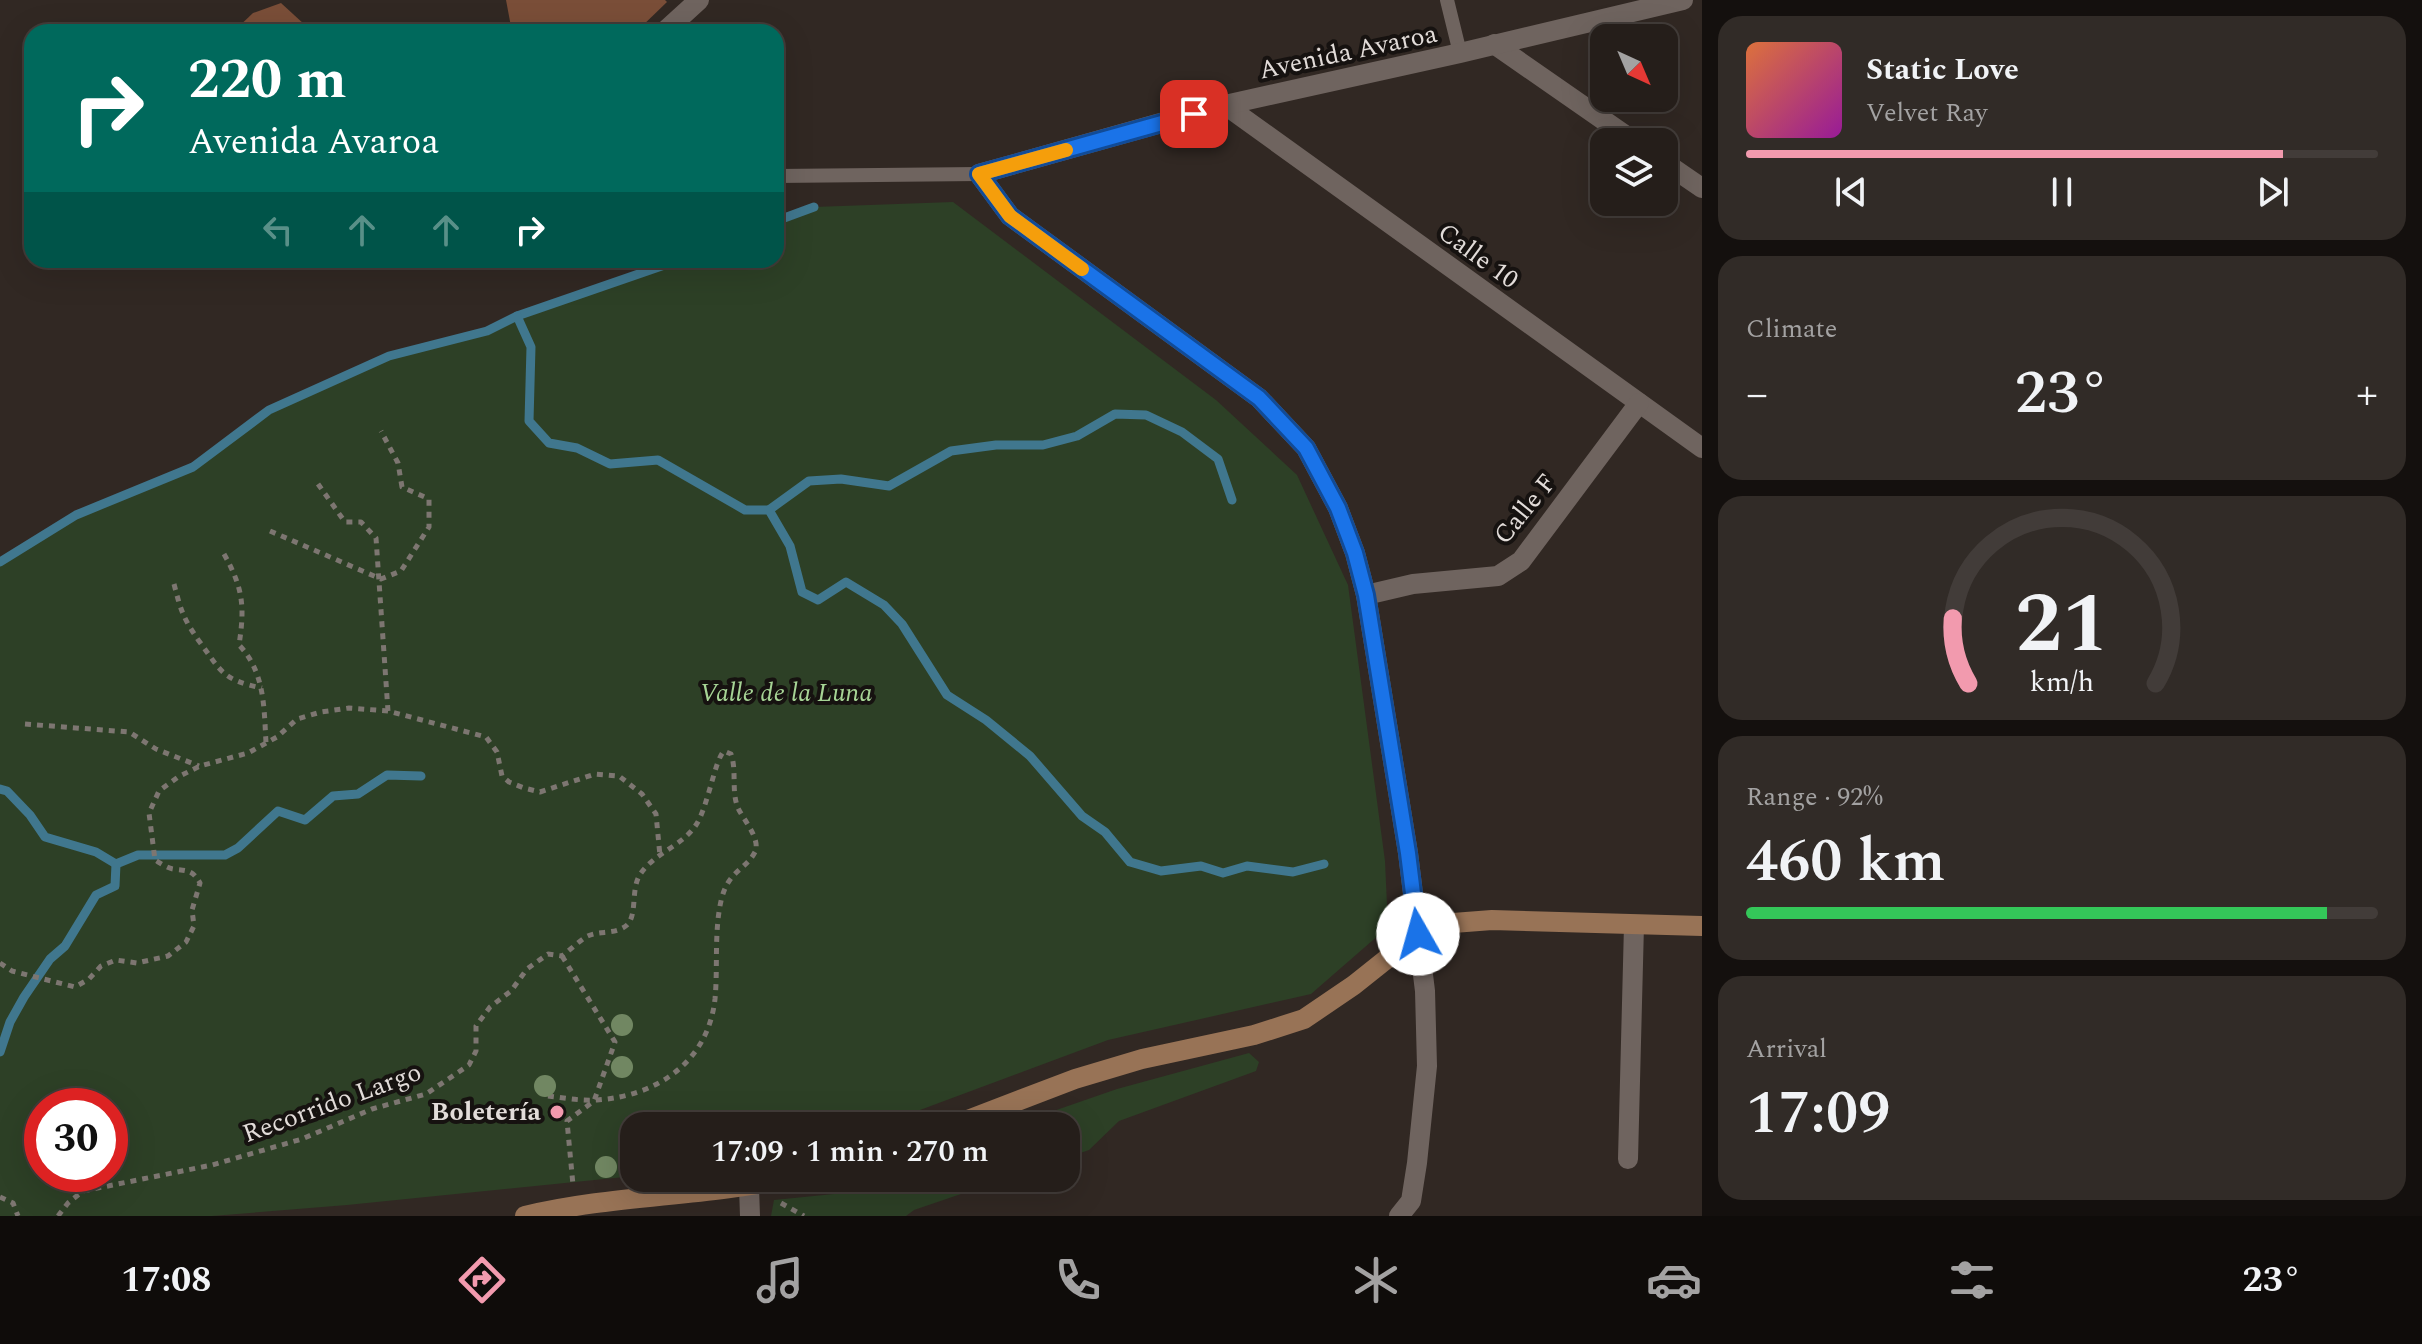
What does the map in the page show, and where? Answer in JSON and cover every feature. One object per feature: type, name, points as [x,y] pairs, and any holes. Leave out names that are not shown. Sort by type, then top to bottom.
[{"type":"main road","points":[[989,1112],[1075,1079],[1142,1059],[1254,1035],[1304,1019],[1354,985],[1418,934],[1453,923],[1492,920],[1702,926]]},
{"type":"main road","points":[[525,1216],[575,1206],[703,1192]]},
{"type":"street","points":[[673,24],[699,0]]},
{"type":"street","name":"Avenida Avaroa","points":[[979,174],[1225,105],[1679,0]]},
{"type":"street","points":[[1494,44],[1615,128]]},
{"type":"street","name":"Calle 10","points":[[1225,105],[1702,448]]},
{"type":"street","points":[[1678,172],[1702,188]]},
{"type":"street","points":[[979,174],[1010,216],[1259,398],[1306,448],[1338,508],[1366,595],[1408,853],[1425,991],[1427,1066],[1411,1201],[1399,1216]]},
{"type":"street","name":"Calle F","points":[[1366,595],[1413,584],[1498,576],[1521,561],[1639,403]]},
{"type":"street","points":[[1628,1159],[1634,925]]},
{"type":"street","points":[[749,1192],[750,1216]]},
{"type":"lane","points":[[1447,0],[1460,53]]},
{"type":"lane","points":[[784,176],[979,174]]},
{"type":"path","points":[[270,531],[381,579],[401,571],[429,527],[429,499],[402,487],[398,463],[381,431]]},
{"type":"path","points":[[318,484],[345,522],[361,522],[376,538],[388,711]]},
{"type":"path","points":[[224,554],[239,581],[244,613],[239,645],[250,656],[263,688],[266,743]]},
{"type":"path","points":[[174,584],[185,624],[216,667],[240,683],[263,688]]},
{"type":"path","points":[[0,963],[12,971],[75,987],[89,979],[101,966],[116,960],[137,963],[168,956],[186,942],[194,926],[192,910],[200,883],[194,873],[171,869],[155,860],[149,813],[159,791],[200,766],[248,753],[297,719],[321,712],[349,708],[388,711],[486,737],[497,752],[502,776],[509,782],[540,792],[595,774],[619,776],[642,794],[656,814],[660,856]]},
{"type":"path","points":[[25,724],[129,732],[156,749],[200,766]]},
{"type":"path","points":[[548,1096],[594,1101],[650,1089],[681,1069],[705,1038],[714,1003],[721,902],[730,877],[755,852],[757,843],[736,803],[735,765],[731,754],[724,751],[718,756],[711,794],[698,822],[685,840],[660,856]]},
{"type":"path","name":"Recorrido Largo","points":[[58,1216],[83,1191],[163,1176],[260,1151],[302,1139],[372,1109],[426,1094],[469,1065],[476,1051],[476,1026],[490,1007],[511,991],[527,969],[548,954],[562,956],[588,935],[617,931],[625,926],[631,919],[633,885],[643,869],[660,856]]},
{"type":"path","points":[[562,956],[615,1042],[594,1101],[567,1121],[575,1206]]},
{"type":"path","points":[[0,1197],[13,1203],[18,1216]]},
{"type":"green space","name":"Valle de la Luna","points":[[953,202],[1216,400],[1297,475],[1348,585],[1385,861],[1388,927],[1311,994],[1108,1040],[915,1112],[620,1112],[620,1177],[212,1216],[0,1216],[0,562],[76,515],[193,467],[269,410],[389,356],[487,331],[517,316],[656,268],[784,268],[784,218],[814,207]]},
{"type":"green space","points":[[1249,1053],[1259,1062],[1256,1071],[1119,1121],[1089,1150],[1080,1153],[1080,1112],[1050,1112],[1117,1089]]},
{"type":"green space","points":[[967,1192],[914,1210],[906,1216],[771,1216],[774,1200],[844,1193]]},
{"type":"building","points":[[506,0],[667,2],[644,24],[510,24]]},
{"type":"building","points":[[281,3],[304,24],[241,24],[253,13]]},
{"type":"waterway","points":[[784,218],[814,207]]},
{"type":"waterway","points":[[517,316],[656,268]]},
{"type":"waterway","points":[[0,562],[76,515],[193,467],[269,410],[389,356],[487,331],[517,316],[531,347],[529,421],[549,443],[577,448],[610,464],[658,460],[745,510],[769,510],[790,546],[802,592],[818,600],[846,582],[884,605],[902,624],[947,695],[986,720],[1030,756],[1082,816],[1105,832],[1130,862],[1161,871],[1201,866],[1223,873],[1247,866],[1293,872],[1324,864]]},
{"type":"waterway","points":[[769,510],[809,481],[841,479],[889,486],[951,451],[996,445],[1043,445],[1077,436],[1115,414],[1146,415],[1182,432],[1218,459],[1232,500]]},
{"type":"waterway","points":[[0,789],[7,791],[30,815],[45,837],[96,852],[116,864],[138,855],[225,855],[238,848],[278,811],[305,820],[333,796],[358,794],[387,775],[421,776]]},
{"type":"waterway","points":[[0,1052],[10,1022],[50,959],[65,946],[96,895],[115,886],[116,864]]},
{"type":"slow traffic","points":[[1066,150],[979,174],[1010,216],[1082,269]]},
{"type":"place","name":"Boletería","points":[[557,1112]]},
{"type":"route","points":[[1194,114],[979,174],[1010,216],[1259,398],[1306,448],[1338,508],[1366,595],[1418,934]]}]
